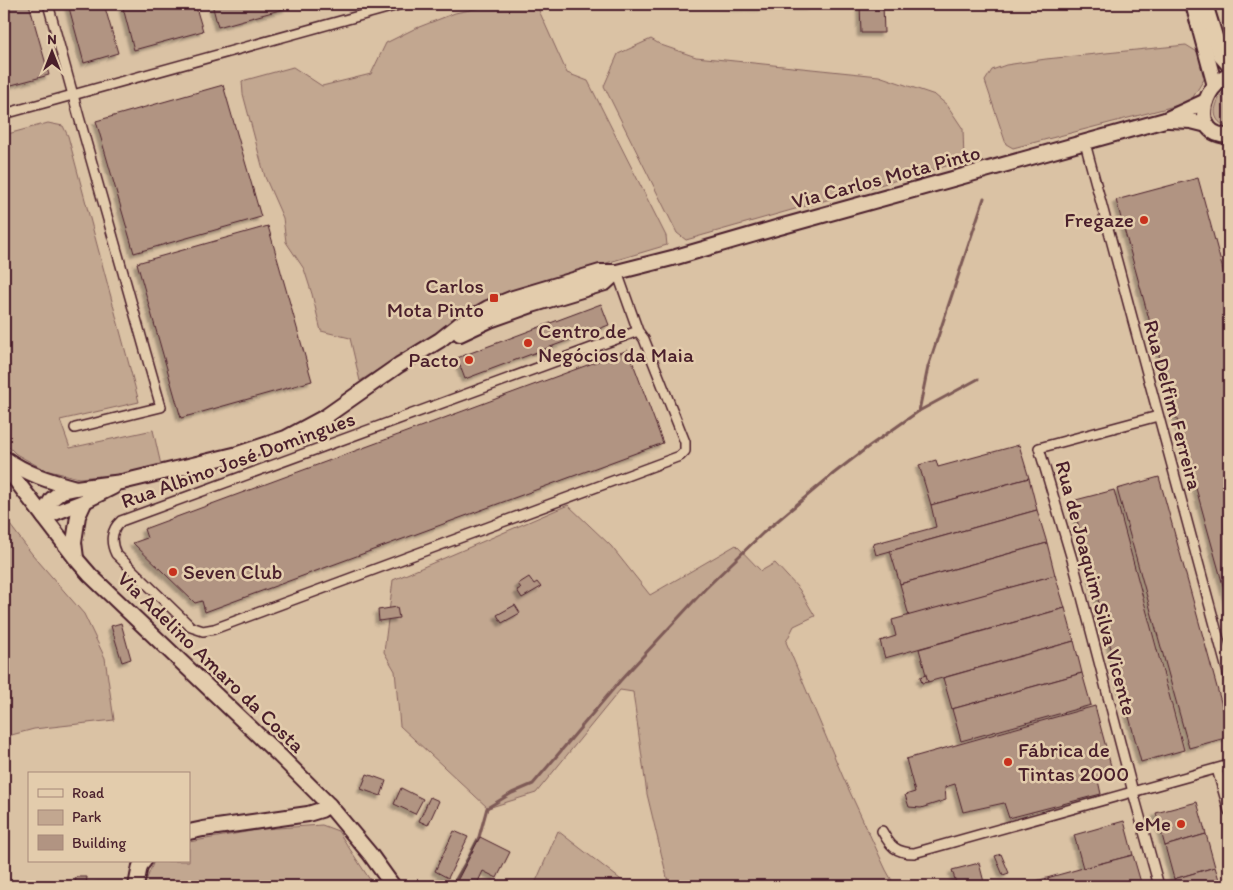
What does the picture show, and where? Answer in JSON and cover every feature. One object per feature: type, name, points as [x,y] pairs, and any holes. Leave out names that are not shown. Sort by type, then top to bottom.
[{"type":"main road","points":[[1185,4],[1189,17],[1203,41]]},
{"type":"main road","points":[[1193,4],[1215,86]]},
{"type":"main road","points":[[1205,4],[1221,56],[1229,65]]},
{"type":"main road","points":[[1227,139],[1214,133],[1207,125],[1204,114],[1206,101],[1215,86],[1229,76]]},
{"type":"main road","name":"Via Carlos Mota Pinto","points":[[44,518],[47,507],[52,499],[62,492],[76,488],[122,482],[238,454],[286,438],[325,417],[398,365],[440,340],[532,305],[605,283],[617,272],[1165,120],[1206,101]]},
{"type":"main road","name":"Via Carlos Mota Pinto","points":[[1165,120],[1191,121],[1207,125]]},
{"type":"main road","name":"Via Carlos Mota Pinto","points":[[4,458],[13,465],[42,479],[76,488]]},
{"type":"main road","name":"Via Adelino Amaro da Costa","points":[[4,465],[90,575],[329,805],[370,854],[393,886]]},
{"type":"main road","name":"Via Carlos Mota Pinto","points":[[44,518],[85,501],[122,482]]},
{"type":"main road","points":[[77,560],[74,542],[78,516],[85,501]]},
{"type":"main road","points":[[190,832],[308,814],[329,805]]},
{"type":"main road","points":[[136,886],[140,866],[143,862]]},
{"type":"street","points":[[48,4],[161,407],[75,428]]},
{"type":"street","points":[[4,114],[402,4]]},
{"type":"street","name":"Rua Delfim Ferreira","points":[[1085,142],[1229,677]]},
{"type":"street","name":"Rua Albino José Domingues","points":[[617,272],[638,331],[644,339],[685,442],[685,451],[680,456],[214,630],[203,631],[191,627],[116,554],[113,547],[113,535],[116,526],[121,521],[638,331]]},
{"type":"street","name":"Rua de Joaquim Silva Vicente","points":[[1158,416],[1039,448],[1074,566],[1159,886]]},
{"type":"street","points":[[882,831],[888,843],[894,848],[903,853],[914,853],[1229,765]]},
{"type":"street","points":[[1217,769],[1229,811]]},
{"type":"green space","points":[[499,4],[536,4],[567,73],[588,81],[666,236],[667,245],[492,297],[360,381],[350,338],[321,331],[304,269],[286,242],[283,218],[265,177],[243,94],[242,81],[293,67],[322,86],[371,74],[386,43],[414,29],[455,13]]},
{"type":"green space","points":[[651,39],[661,45],[696,57],[879,76],[935,95],[947,105],[963,129],[964,161],[686,240],[677,233],[604,86],[618,54]]},
{"type":"green space","points":[[1186,45],[1199,53],[1206,76],[1190,102],[1013,148],[1006,144],[985,81],[992,70],[1006,65],[1046,59]]},
{"type":"green space","points":[[1229,86],[1229,127],[1219,122],[1216,118],[1215,110],[1218,100]]},
{"type":"green space","points":[[48,123],[63,126],[68,136],[139,402],[60,420],[70,448],[153,430],[161,465],[122,474],[79,478],[45,470],[16,454],[4,442],[4,135]]},
{"type":"green space","points":[[568,505],[611,546],[650,595],[736,545],[761,571],[775,563],[799,589],[815,616],[794,626],[786,642],[843,777],[895,886],[669,886],[647,794],[633,692],[620,690],[536,793],[488,808],[400,726],[395,671],[384,652],[393,580]]},
{"type":"green space","points":[[4,517],[32,554],[84,614],[105,658],[114,720],[34,729],[4,737]]},
{"type":"green space","points":[[322,825],[338,831],[374,886],[144,886],[154,862],[190,862],[190,842],[263,829]]},
{"type":"green space","points":[[558,831],[629,886],[534,886]]},
{"type":"building","points":[[4,4],[29,4],[49,75],[4,87]]},
{"type":"building","points":[[68,4],[104,4],[118,53],[84,63]]},
{"type":"building","points":[[122,4],[195,4],[203,31],[134,50]]},
{"type":"building","points":[[212,4],[286,4],[287,8],[218,27]]},
{"type":"building","points":[[734,4],[810,4],[810,6],[734,7]]},
{"type":"building","points":[[860,4],[883,4],[884,33],[861,33]]},
{"type":"building","points":[[223,85],[261,217],[134,253],[96,121]]},
{"type":"building","points":[[1198,178],[1229,292],[1229,607],[1116,200]]},
{"type":"building","points":[[268,226],[312,381],[181,418],[137,263]]},
{"type":"building","name":"Centro de Negócios da Maia","points":[[601,304],[609,325],[465,379],[457,358]]},
{"type":"building","points":[[628,350],[663,443],[205,612],[202,601],[195,603],[133,543],[147,538],[144,529]]},
{"type":"building","points":[[1019,445],[1029,478],[931,505],[919,465],[936,460],[938,467]]},
{"type":"building","points":[[1159,477],[1229,731],[1229,737],[1189,748],[1117,489]]},
{"type":"building","points":[[1029,478],[1037,510],[876,555],[873,544],[936,527],[931,505]]},
{"type":"building","points":[[1114,490],[1184,750],[1141,762],[1072,501]]},
{"type":"building","points":[[1037,510],[1047,543],[900,584],[890,551]]},
{"type":"building","points":[[1047,543],[1055,575],[909,616],[900,584]]},
{"type":"building","points":[[1055,575],[1065,608],[885,658],[880,641],[896,636],[892,620]]},
{"type":"building","points":[[529,577],[534,584],[537,582],[541,587],[522,598],[517,590],[521,588],[518,584]]},
{"type":"building","points":[[515,605],[520,613],[502,623],[497,615]]},
{"type":"building","points":[[397,607],[399,618],[379,621],[378,610]]},
{"type":"building","points":[[1065,608],[1074,641],[928,682],[919,649]]},
{"type":"building","points":[[121,623],[131,659],[122,662],[111,626]]},
{"type":"building","points":[[1074,641],[1082,673],[952,709],[943,678]]},
{"type":"building","points":[[1082,673],[1091,705],[961,741],[952,709]]},
{"type":"building","points":[[926,675],[928,682],[922,683],[920,677]]},
{"type":"building","name":"Fábrica de Tintas 2000","points":[[1095,706],[1112,770],[1097,776],[1101,794],[1009,818],[1004,803],[963,812],[955,784],[945,787],[946,800],[921,808],[909,807],[905,795],[915,792],[906,759]]},
{"type":"building","points":[[367,774],[386,781],[381,796],[361,789]]},
{"type":"building","points":[[401,788],[423,799],[415,814],[394,804]]},
{"type":"building","points":[[430,797],[439,801],[428,825],[419,821]]},
{"type":"building","name":"eMe","points":[[1197,802],[1206,834],[1165,846],[1156,813]]},
{"type":"building","points":[[1124,821],[1133,855],[1083,868],[1074,835]]},
{"type":"building","points":[[454,831],[468,837],[448,878],[435,871]]},
{"type":"building","points":[[1206,834],[1215,867],[1174,879],[1165,846]]},
{"type":"building","points":[[480,837],[510,852],[497,878],[483,871],[476,886],[460,886],[456,883]]},
{"type":"building","points":[[1001,854],[1009,873],[1003,875],[995,856]]},
{"type":"building","points":[[1133,855],[1142,886],[1018,886],[1083,868]]},
{"type":"building","points":[[979,863],[985,886],[957,886],[952,870]]},
{"type":"building","points":[[1215,867],[1221,886],[1176,886],[1174,879]]},
{"type":"building","points":[[76,877],[87,877],[86,886],[75,886]]},
{"type":"building","points":[[96,882],[121,882],[121,886],[96,886]]},
{"type":"waterway","points":[[452,886],[479,837],[487,808],[512,793],[533,784],[620,681],[705,589],[763,533],[833,474],[919,411],[928,367],[984,198]]},
{"type":"waterway","points":[[919,411],[978,379]]},
{"type":"place","name":"Fregaze","points":[[1144,220]]},
{"type":"place","name":"Carlos Mota Pinto","points":[[494,298]]},
{"type":"place","name":"Centro de Negócios da Maia","points":[[528,343]]},
{"type":"place","name":"Pacto","points":[[469,360]]},
{"type":"place","name":"Seven Club","points":[[173,572]]},
{"type":"place","name":"Fábrica de Tintas 2000","points":[[1008,762]]},
{"type":"place","name":"eMe","points":[[1181,824]]}]
